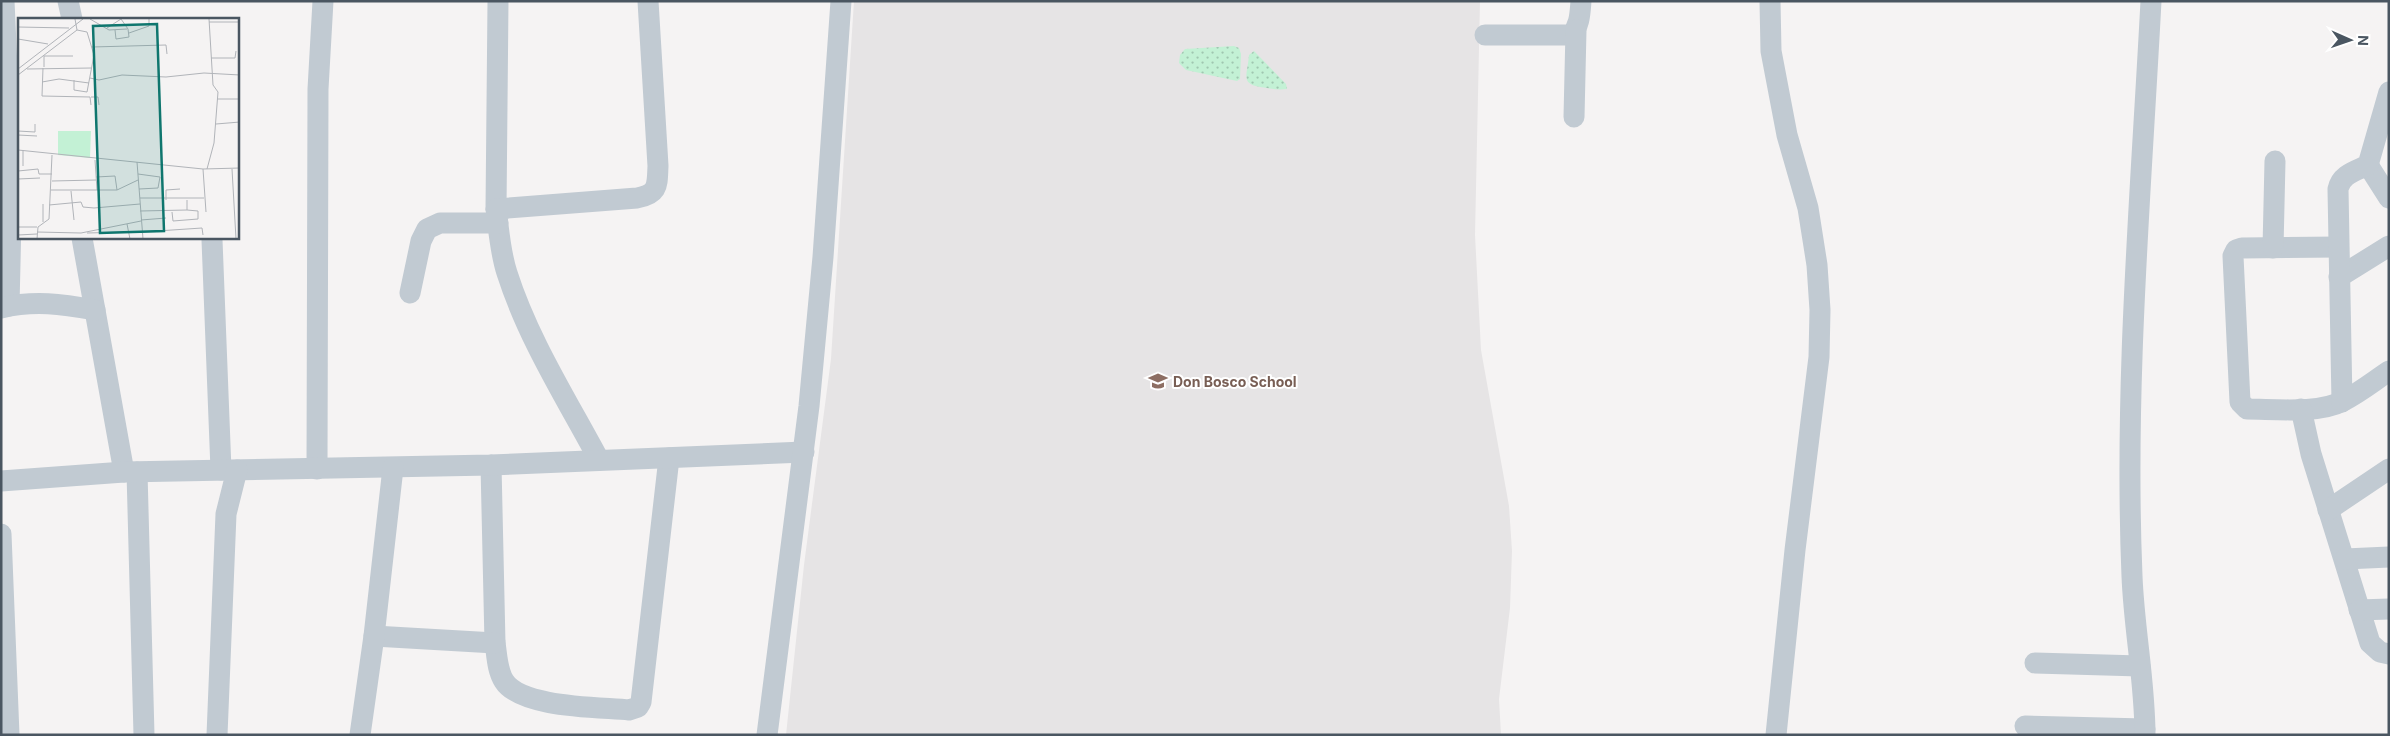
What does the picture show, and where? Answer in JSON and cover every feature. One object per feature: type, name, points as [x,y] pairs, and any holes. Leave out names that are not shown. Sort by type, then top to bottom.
[{"type":"street","points":[[4,1],[5,70],[12,177],[5,307],[35,302],[56,303],[95,310]]},
{"type":"street","points":[[68,1],[72,18]]},
{"type":"street","points":[[322,469],[318,89],[323,1]]},
{"type":"street","points":[[498,1],[497,216],[507,273],[524,317],[599,460]]},
{"type":"street","points":[[410,293],[420,241],[427,229],[440,223],[637,198],[650,195],[655,190],[658,166],[648,1]]},
{"type":"street","points":[[766,735],[804,452],[822,257],[841,1]]},
{"type":"street","points":[[1574,117],[1576,30],[1581,1]]},
{"type":"street","points":[[1770,1],[1771,51],[1787,135],[1808,208],[1817,265],[1820,310],[1819,357],[1795,550],[1776,735]]},
{"type":"street","points":[[2025,726],[2145,732],[2132,577],[2131,424],[2134,316],[2151,1]]},
{"type":"street","points":[[1485,35],[1565,36],[1571,35],[1576,30]]},
{"type":"street","points":[[2342,402],[2338,247],[2339,181],[2368,165],[2389,92]]},
{"type":"street","points":[[2273,248],[2275,161]]},
{"type":"street","points":[[2368,165],[2389,198]]},
{"type":"street","points":[[82,239],[95,310],[131,472],[144,735]]},
{"type":"street","points":[[212,240],[229,470],[217,735]]},
{"type":"street","points":[[2339,277],[2389,246]]},
{"type":"street","points":[[2338,247],[2242,248],[2236,250],[2233,256],[2240,402],[2247,409],[2318,408],[2342,402],[2389,371]]},
{"type":"street","points":[[322,469],[330,377]]},
{"type":"street","points":[[2301,409],[2310,454],[2370,643],[2380,652],[2389,654]]},
{"type":"street","points":[[1,481],[131,472],[393,468],[804,452]]},
{"type":"street","points":[[491,465],[495,643],[499,668],[504,681],[515,692],[556,703],[629,710],[638,707],[641,702],[669,458]]},
{"type":"street","points":[[360,735],[374,636],[393,468]]},
{"type":"street","points":[[2328,510],[2389,469]]},
{"type":"street","points":[[1,534],[10,735]]},
{"type":"street","points":[[2344,559],[2389,557]]},
{"type":"street","points":[[2359,610],[2389,609]]},
{"type":"street","points":[[374,636],[495,643]]},
{"type":"street","points":[[2035,663],[2140,666]]},
{"type":"shaded area","name":"Don Bosco School","points":[[854,1],[1480,1],[1475,235],[1481,350],[1509,506],[1512,551],[1510,608],[1499,699],[1501,735],[786,735],[804,565],[831,359]]},
{"type":"green space","points":[[1234,46],[1239,48],[1241,54],[1240,79],[1237,81],[1186,70],[1179,63],[1180,55],[1185,49]]},
{"type":"green space","points":[[1254,51],[1286,84],[1287,89],[1258,87],[1248,82],[1246,75],[1249,55]]},
{"type":"place","name":"Don Bosco School","points":[[1158,381]]}]
